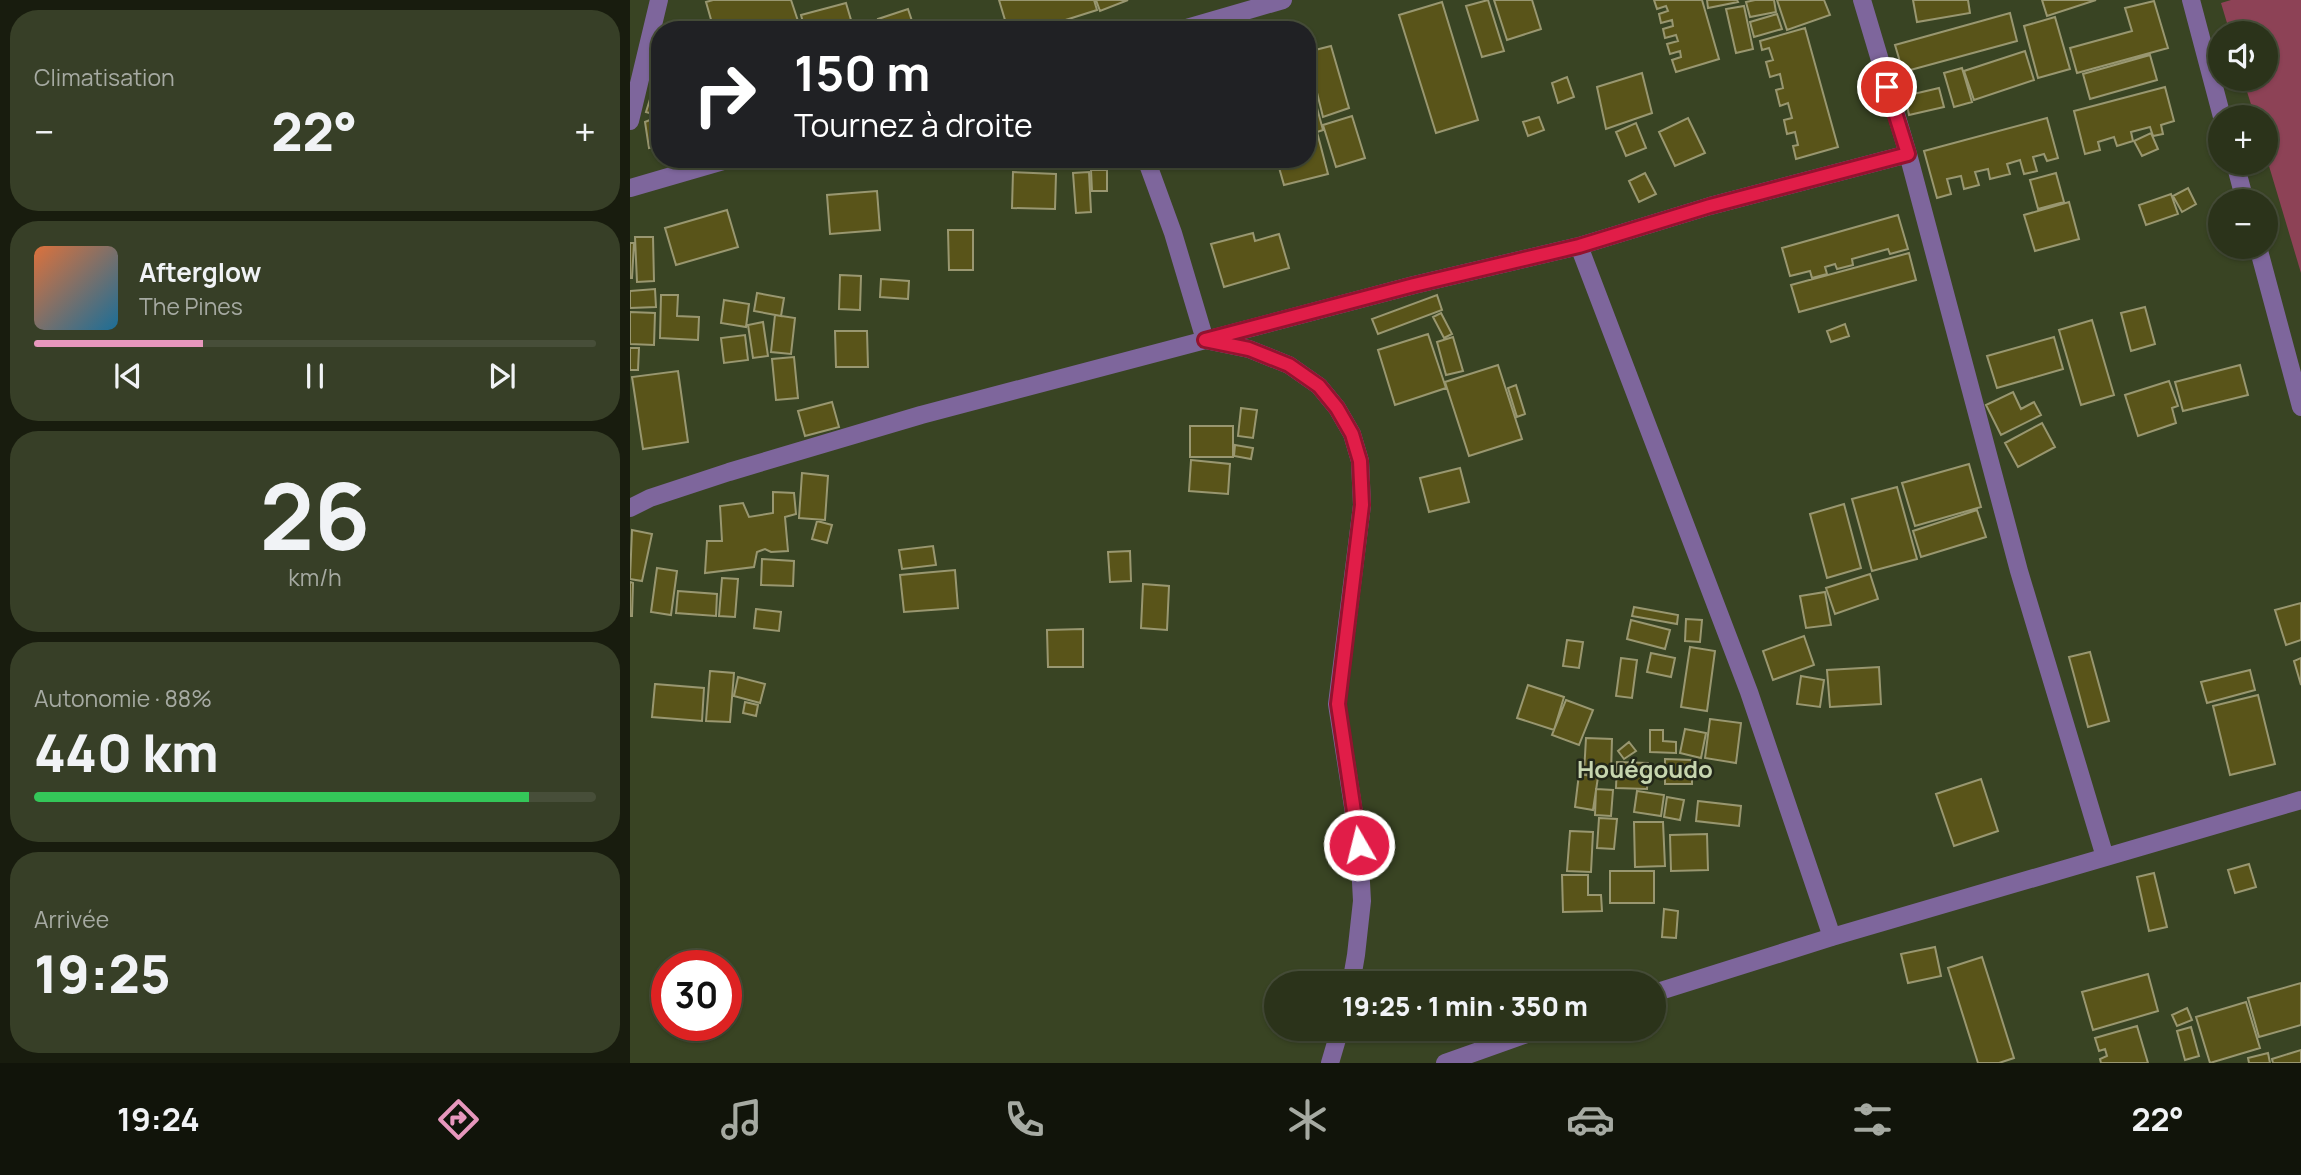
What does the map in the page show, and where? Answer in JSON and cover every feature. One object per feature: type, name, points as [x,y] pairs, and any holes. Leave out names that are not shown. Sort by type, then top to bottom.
[{"type":"street","points":[[654,21],[659,0]]},
{"type":"street","points":[[1211,21],[1283,0]]},
{"type":"street","points":[[1862,0],[1908,154],[2019,571],[2105,857]]},
{"type":"street","points":[[2191,0],[2219,105]]},
{"type":"street","points":[[630,121],[651,33]]},
{"type":"street","points":[[630,508],[650,498],[729,472],[920,415],[1414,285],[1579,246],[1710,206],[1908,154]]},
{"type":"street","points":[[630,188],[699,168]]},
{"type":"street","points":[[1149,168],[1173,233],[1205,340]]},
{"type":"street","points":[[1579,246],[1749,692],[1832,937]]},
{"type":"street","points":[[2261,259],[2301,407]]},
{"type":"street","points":[[1205,340],[1249,349],[1289,365],[1319,386],[1352,434],[1360,461],[1362,505],[1338,704],[1359,845],[1362,901],[1353,971]]},
{"type":"street","points":[[1666,989],[1832,937],[2301,800]]},
{"type":"street","points":[[1330,1063],[1336,1041]]},
{"type":"street","points":[[1444,1063],[1507,1041]]},
{"type":"shaded area","points":[[2231,0],[2301,0],[2301,273],[2272,175],[2278,175],[2278,105],[2251,105],[2247,91],[2278,91],[2278,21],[2226,21],[2221,3]]},
{"type":"building","points":[[791,0],[798,21],[711,21],[706,2]]},
{"type":"building","points":[[999,0],[1094,0],[1097,10],[1062,21],[1005,21]]},
{"type":"building","points":[[1096,0],[1128,0],[1100,11]]},
{"type":"building","points":[[1488,0],[1504,51],[1482,57],[1466,6]]},
{"type":"building","points":[[1494,0],[1532,0],[1541,29],[1507,40]]},
{"type":"building","points":[[1654,0],[1702,0],[1719,59],[1676,72],[1672,60],[1681,57],[1680,51],[1670,54],[1667,44],[1678,41],[1676,35],[1665,38],[1663,29],[1673,26],[1672,20],[1661,23],[1659,14],[1668,11],[1666,6],[1657,9]]},
{"type":"building","points":[[1707,0],[1737,0],[1738,2],[1708,8]]},
{"type":"building","points":[[1774,0],[1776,12],[1750,17],[1746,2]]},
{"type":"building","points":[[1777,0],[1824,0],[1830,15],[1787,30]]},
{"type":"building","points":[[1913,0],[1968,0],[1970,13],[1917,22]]},
{"type":"building","points":[[2042,0],[2096,0],[2047,16]]},
{"type":"building","points":[[2154,1],[2168,48],[2077,73],[2070,48],[2132,31],[2125,8]]},
{"type":"building","points":[[1442,2],[1478,120],[1436,133],[1399,15]]},
{"type":"building","points":[[846,3],[851,21],[803,21],[801,15]]},
{"type":"building","points":[[1744,6],[1753,49],[1736,53],[1726,9]]},
{"type":"building","points":[[908,9],[912,21],[879,21]]},
{"type":"building","points":[[2010,13],[2017,41],[1903,72],[1895,45]]},
{"type":"building","points":[[1777,14],[1782,29],[1754,37],[1750,22]]},
{"type":"building","points":[[2055,17],[2070,69],[2038,78],[2024,26]]},
{"type":"building","points":[[1805,28],[1838,147],[1796,159],[1793,146],[1798,145],[1795,132],[1787,134],[1784,120],[1792,118],[1788,103],[1780,106],[1776,90],[1783,88],[1780,74],[1770,77],[1766,62],[1773,60],[1769,48],[1762,50],[1760,41]]},
{"type":"building","points":[[1331,46],[1349,108],[1323,117],[1316,89],[1316,50]]},
{"type":"building","points":[[2025,51],[2034,80],[1974,100],[1964,71]]},
{"type":"building","points":[[2150,55],[2157,80],[2090,99],[2083,74]]},
{"type":"building","points":[[1962,68],[1972,102],[1954,107],[1944,73]]},
{"type":"building","points":[[1642,73],[1652,113],[1606,129],[1597,87]]},
{"type":"building","points":[[1567,77],[1574,97],[1558,103],[1552,83]]},
{"type":"building","points":[[2165,87],[2174,121],[2161,125],[2163,134],[2153,136],[2150,127],[2131,132],[2133,141],[2117,146],[2114,137],[2098,142],[2100,150],[2085,154],[2074,111]]},
{"type":"building","points":[[1939,88],[1944,107],[1909,115],[1905,96]]},
{"type":"building","points":[[651,96],[651,113],[646,112]]},
{"type":"building","points":[[1316,104],[1323,130],[1317,132],[1328,174],[1284,185],[1279,168],[1316,168]]},
{"type":"building","points":[[1352,116],[1365,158],[1336,167],[1323,125]]},
{"type":"building","points":[[1539,117],[1544,130],[1528,136],[1523,122]]},
{"type":"building","points":[[1688,118],[1705,153],[1675,166],[1659,132]]},
{"type":"building","points":[[2047,118],[2058,158],[2047,161],[2044,154],[2033,157],[2037,171],[2024,174],[2020,160],[2007,164],[2010,174],[1990,179],[1988,169],[1975,172],[1979,185],[1964,189],[1961,176],[1947,179],[1951,194],[1937,198],[1924,151]]},
{"type":"building","points":[[651,120],[651,148],[649,148],[645,122]]},
{"type":"building","points":[[1636,123],[1646,148],[1626,156],[1616,132]]},
{"type":"building","points":[[2151,133],[2158,149],[2142,156],[2134,141]]},
{"type":"building","points":[[1091,170],[1107,170],[1107,191],[1092,191]]},
{"type":"building","points":[[1013,172],[1056,174],[1055,209],[1012,208]]},
{"type":"building","points":[[1089,172],[1091,212],[1076,213],[1073,173]]},
{"type":"building","points":[[1645,173],[1656,194],[1639,202],[1629,181]]},
{"type":"building","points":[[2056,173],[2064,202],[2038,209],[2030,180]]},
{"type":"building","points":[[2188,188],[2196,204],[2182,212],[2173,196]]},
{"type":"building","points":[[877,191],[880,230],[830,234],[827,195]]},
{"type":"building","points":[[2171,194],[2178,214],[2146,225],[2139,205]]},
{"type":"building","points":[[2069,202],[2079,239],[2035,251],[2024,215]]},
{"type":"building","points":[[727,210],[738,247],[676,265],[665,228]]},
{"type":"building","points":[[1898,215],[1908,249],[1890,254],[1888,249],[1852,259],[1853,265],[1837,269],[1835,264],[1825,267],[1827,274],[1812,278],[1810,271],[1790,276],[1782,248]]},
{"type":"building","points":[[948,230],[973,230],[973,270],[949,270]]},
{"type":"building","points":[[1253,233],[1255,241],[1279,234],[1289,268],[1224,287],[1211,244]]},
{"type":"building","points":[[635,237],[653,237],[654,281],[637,282]]},
{"type":"building","points":[[630,243],[634,243],[632,278],[630,278]]},
{"type":"building","points":[[1909,253],[1916,280],[1799,312],[1791,285]]},
{"type":"building","points":[[840,275],[861,276],[860,310],[839,309]]},
{"type":"building","points":[[881,279],[909,281],[908,299],[880,297]]},
{"type":"building","points":[[655,289],[656,307],[630,308],[630,291]]},
{"type":"building","points":[[757,293],[784,298],[781,316],[754,311]]},
{"type":"building","points":[[661,295],[678,295],[677,316],[699,317],[698,340],[660,338]]},
{"type":"building","points":[[1437,295],[1442,310],[1378,334],[1372,319]]},
{"type":"building","points":[[724,300],[749,304],[746,327],[721,323]]},
{"type":"building","points":[[2145,307],[2155,344],[2131,351],[2121,313]]},
{"type":"building","points":[[630,312],[655,313],[654,345],[630,344]]},
{"type":"building","points":[[1441,313],[1452,334],[1444,338],[1433,317]]},
{"type":"building","points":[[775,315],[795,318],[791,354],[771,352]]},
{"type":"building","points":[[2092,320],[2114,395],[2081,405],[2059,330]]},
{"type":"building","points":[[763,322],[768,356],[753,358],[748,325]]},
{"type":"building","points":[[1845,324],[1849,336],[1831,342],[1827,331]]},
{"type":"building","points":[[835,331],[867,331],[868,367],[836,367]]},
{"type":"building","points":[[1428,334],[1446,388],[1395,405],[1378,350]]},
{"type":"building","points":[[745,335],[748,360],[724,363],[721,338]]},
{"type":"building","points":[[1453,337],[1463,371],[1446,375],[1437,342]]},
{"type":"building","points":[[2054,337],[2063,369],[1997,388],[1987,356]]},
{"type":"building","points":[[630,348],[639,348],[638,370],[630,370]]},
{"type":"building","points":[[794,357],[798,398],[776,400],[772,359]]},
{"type":"building","points":[[1498,365],[1522,439],[1469,456],[1445,382]]},
{"type":"building","points":[[2240,365],[2248,395],[2183,411],[2175,382]]},
{"type":"building","points":[[678,371],[688,442],[643,449],[632,377]]},
{"type":"building","points":[[2169,381],[2178,406],[2172,408],[2176,423],[2138,436],[2125,395]]},
{"type":"building","points":[[1516,385],[1525,414],[1517,417],[1508,388]]},
{"type":"building","points":[[2013,392],[2021,409],[2034,402],[2041,415],[2001,435],[1986,405]]},
{"type":"building","points":[[832,402],[839,427],[805,436],[798,411]]},
{"type":"building","points":[[1241,408],[1257,410],[1253,438],[1238,436]]},
{"type":"building","points":[[2042,423],[2055,447],[2018,467],[2005,443]]},
{"type":"building","points":[[1190,426],[1233,426],[1233,457],[1190,457]]},
{"type":"building","points":[[1235,445],[1253,448],[1251,459],[1234,456]]},
{"type":"building","points":[[1191,460],[1230,464],[1228,494],[1189,491]]},
{"type":"building","points":[[1969,464],[1981,507],[1915,526],[1902,483]]},
{"type":"building","points":[[1460,468],[1469,502],[1429,512],[1420,478]]},
{"type":"building","points":[[802,473],[828,476],[825,520],[799,518]]},
{"type":"building","points":[[1897,487],[1917,559],[1872,571],[1852,499]]},
{"type":"building","points":[[773,492],[794,493],[796,514],[785,517],[788,551],[771,552],[765,549],[757,552],[754,567],[705,573],[707,541],[722,541],[720,506],[743,503],[749,517],[773,513]]},
{"type":"building","points":[[1844,504],[1861,568],[1827,578],[1810,514]]},
{"type":"building","points":[[1977,510],[1986,537],[1921,557],[1913,531]]},
{"type":"building","points":[[817,521],[832,525],[827,543],[812,539]]},
{"type":"building","points":[[632,530],[652,534],[642,581],[630,579]]},
{"type":"building","points":[[933,546],[936,565],[902,569],[899,550]]},
{"type":"building","points":[[1130,551],[1131,581],[1110,582],[1108,552]]},
{"type":"building","points":[[762,559],[794,561],[793,586],[761,585]]},
{"type":"building","points":[[657,568],[677,571],[671,615],[651,612]]},
{"type":"building","points":[[955,570],[958,608],[904,612],[900,575]]},
{"type":"building","points":[[1870,574],[1878,599],[1835,614],[1826,588]]},
{"type":"building","points":[[722,578],[738,579],[735,617],[719,616]]},
{"type":"building","points":[[630,582],[633,583],[632,616],[630,616]]},
{"type":"building","points":[[1143,584],[1169,586],[1167,630],[1141,628]]},
{"type":"building","points":[[678,591],[717,594],[716,616],[676,613]]},
{"type":"building","points":[[1825,592],[1831,625],[1806,628],[1800,596]]},
{"type":"building","points":[[2301,603],[2301,640],[2286,645],[2275,610]]},
{"type":"building","points":[[1634,607],[1678,615],[1677,624],[1632,616]]},
{"type":"building","points":[[756,609],[781,612],[779,631],[754,628]]},
{"type":"building","points":[[1686,619],[1702,620],[1700,642],[1685,641]]},
{"type":"building","points":[[1631,620],[1670,630],[1665,649],[1627,639]]},
{"type":"building","points":[[1083,629],[1083,667],[1048,667],[1047,630]]},
{"type":"building","points":[[1804,636],[1814,665],[1773,680],[1763,651]]},
{"type":"building","points":[[1567,640],[1583,642],[1579,668],[1563,666]]},
{"type":"building","points":[[1690,647],[1715,651],[1707,711],[1681,707]]},
{"type":"building","points":[[2090,652],[2109,721],[2088,727],[2069,657]]},
{"type":"building","points":[[1651,653],[1675,658],[1671,677],[1647,672]]},
{"type":"building","points":[[1621,658],[1637,660],[1632,698],[1616,696]]},
{"type":"building","points":[[2301,658],[2301,685],[2294,661]]},
{"type":"building","points":[[1879,667],[1881,704],[1830,707],[1827,670]]},
{"type":"building","points":[[2250,670],[2255,690],[2207,703],[2201,682]]},
{"type":"building","points":[[710,671],[734,673],[730,722],[706,721]]},
{"type":"building","points":[[1801,676],[1824,680],[1820,707],[1797,704]]},
{"type":"building","points":[[738,677],[765,684],[760,703],[734,696]]},
{"type":"building","points":[[655,684],[704,688],[702,721],[652,717]]},
{"type":"building","points":[[1528,685],[1564,697],[1554,730],[1517,718]]},
{"type":"building","points":[[2258,695],[2275,764],[2230,775],[2213,706]]},
{"type":"building","points":[[1566,700],[1593,710],[1579,745],[1552,735]]},
{"type":"building","points":[[745,702],[758,705],[756,716],[743,713]]},
{"type":"building","points":[[1710,719],[1741,723],[1736,763],[1705,758]]},
{"type":"building","points":[[1685,729],[1706,733],[1701,758],[1680,753]]},
{"type":"building","points":[[1650,730],[1663,730],[1663,741],[1676,742],[1676,753],[1650,752]]},
{"type":"building","points":[[1586,738],[1612,739],[1611,774],[1584,773]]},
{"type":"building","points":[[1629,742],[1636,751],[1624,759],[1618,751]]},
{"type":"building","points":[[1665,759],[1692,760],[1692,784],[1665,784]]},
{"type":"building","points":[[1617,762],[1648,763],[1647,789],[1616,788]]},
{"type":"building","points":[[1579,774],[1598,777],[1593,810],[1575,807]]},
{"type":"building","points":[[1981,779],[1998,831],[1954,846],[1936,794]]},
{"type":"building","points":[[1596,789],[1613,790],[1611,816],[1595,815]]},
{"type":"building","points":[[1637,791],[1664,795],[1661,816],[1634,812]]},
{"type":"building","points":[[1667,797],[1684,800],[1680,820],[1664,817]]},
{"type":"building","points":[[1698,801],[1741,806],[1739,826],[1696,821]]},
{"type":"building","points":[[1599,818],[1617,819],[1614,849],[1597,848]]},
{"type":"building","points":[[1634,822],[1663,822],[1665,866],[1635,867]]},
{"type":"building","points":[[1570,831],[1593,832],[1591,872],[1567,871]]},
{"type":"building","points":[[1707,834],[1708,870],[1671,871],[1670,835]]},
{"type":"building","points":[[2249,864],[2256,887],[2235,893],[2228,870]]},
{"type":"building","points":[[1610,871],[1654,871],[1654,903],[1610,903]]},
{"type":"building","points":[[2154,873],[2167,927],[2149,931],[2137,877]]},
{"type":"building","points":[[1562,875],[1588,875],[1588,895],[1601,895],[1602,911],[1563,912]]},
{"type":"building","points":[[1664,909],[1678,911],[1676,938],[1662,937]]},
{"type":"building","points":[[1935,947],[1941,976],[1908,983],[1901,954]]},
{"type":"building","points":[[1982,957],[2014,1058],[1999,1063],[1978,1063],[1948,968]]},
{"type":"building","points":[[2148,974],[2158,1011],[2093,1030],[2082,992]]},
{"type":"building","points":[[2301,983],[2301,1025],[2259,1037],[2248,998]]},
{"type":"building","points":[[2246,1002],[2260,1048],[2210,1063],[2196,1017]]},
{"type":"building","points":[[2187,1008],[2192,1020],[2177,1026],[2172,1015]]},
{"type":"building","points":[[2137,1026],[2148,1063],[2101,1063],[2100,1059],[2107,1056],[2105,1049],[2099,1051],[2095,1038]]},
{"type":"building","points":[[2191,1027],[2199,1056],[2185,1060],[2177,1031]]},
{"type":"building","points":[[2301,1050],[2301,1063],[2273,1063],[2272,1059]]},
{"type":"building","points":[[2268,1053],[2270,1063],[2249,1063],[2248,1058]]},
{"type":"district","name":"Houégoudo","points":[[1645,768]]},
{"type":"route","points":[[1359,845],[1338,704],[1362,505],[1360,461],[1352,434],[1337,408],[1319,386],[1289,365],[1249,349],[1205,340],[1414,285],[1579,246],[1710,206],[1908,154],[1887,87]]}]
